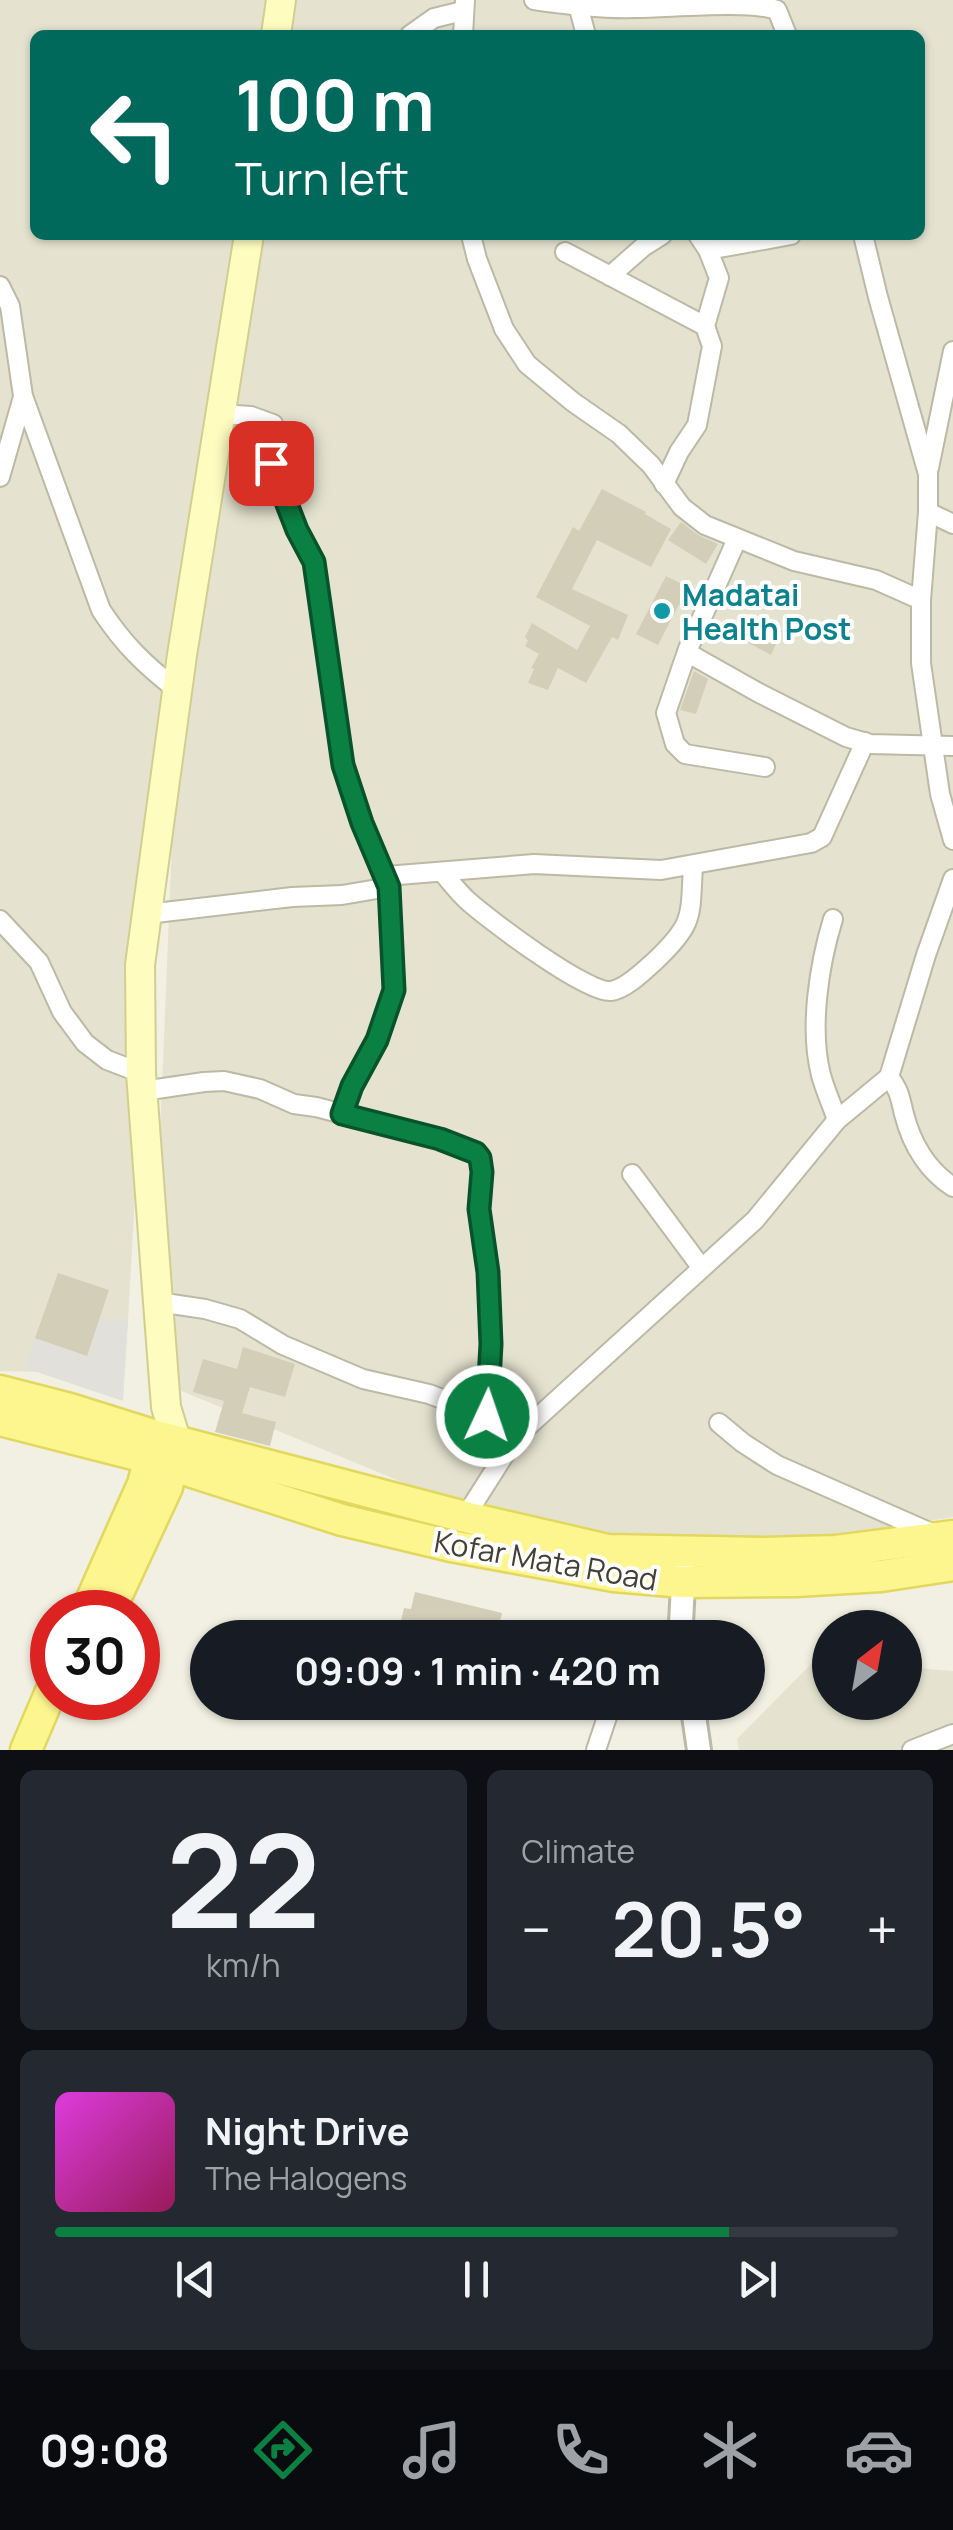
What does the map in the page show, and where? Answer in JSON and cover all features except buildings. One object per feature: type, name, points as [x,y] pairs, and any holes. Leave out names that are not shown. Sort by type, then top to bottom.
[{"type":"main road","points":[[277,30],[281,0]]},
{"type":"main road","points":[[119,1590],[167,1487],[166,1407],[142,1082],[140,965],[177,690],[247,240]]},
{"type":"main road","points":[[0,1391],[70,1409],[164,1450]]},
{"type":"main road","points":[[0,1420],[164,1450]]},
{"type":"main road","points":[[96,1590],[143,1484],[164,1450]]},
{"type":"main road","name":"Kofar Mata Road","points":[[164,1450],[608,1550],[764,1553],[949,1546]]},
{"type":"main road","name":"Kofar Mata Road","points":[[164,1450],[342,1520],[451,1546],[614,1576],[683,1582],[881,1576],[949,1546]]},
{"type":"main road","points":[[26,1750],[39,1720]]},
{"type":"main road","points":[[45,1750],[59,1720]]},
{"type":"street","points":[[534,0],[635,8],[764,6],[776,10],[785,30]]},
{"type":"street","points":[[417,30],[464,5],[463,30]]},
{"type":"street","points":[[578,5],[585,30]]},
{"type":"street","points":[[472,240],[504,328],[528,364],[619,434],[651,465],[682,507],[705,524],[794,561],[876,580],[920,600]]},
{"type":"street","points":[[610,276],[654,240]]},
{"type":"street","points":[[664,484],[697,425],[712,346],[706,326],[719,278],[703,243],[736,240]]},
{"type":"street","points":[[865,240],[928,474]]},
{"type":"street","points":[[565,252],[706,326]]},
{"type":"street","points":[[0,286],[10,306],[23,396],[101,610],[141,662],[177,690]]},
{"type":"street","points":[[953,350],[928,474],[920,600],[921,663],[932,745],[953,840]]},
{"type":"street","points":[[0,477],[23,396]]},
{"type":"street","points":[[221,414],[252,416],[272,424],[271,463],[314,562],[343,765],[387,881],[394,990],[377,1040],[342,1114]]},
{"type":"street","points":[[928,512],[953,524]]},
{"type":"street","points":[[738,539],[666,714],[676,744],[685,754],[765,768]]},
{"type":"street","points":[[688,653],[846,737],[897,746],[953,746]]},
{"type":"street","points":[[147,914],[342,895],[387,881],[442,872],[534,864],[661,870],[818,840],[865,742]]},
{"type":"street","points":[[442,872],[468,901],[566,974],[595,988],[612,991],[637,978],[678,939],[691,912],[693,865]]},
{"type":"street","points":[[465,1517],[515,1438],[755,1220],[837,1120],[889,1077],[953,879]]},
{"type":"street","points":[[833,919],[818,989],[817,1037],[820,1073],[837,1120]]},
{"type":"street","points":[[0,920],[39,962],[62,1012],[85,1044],[142,1082],[224,1081],[260,1089],[294,1104],[440,1139],[476,1153],[482,1172],[479,1209],[488,1272],[491,1344],[487,1416]]},
{"type":"street","points":[[889,1077],[900,1092],[910,1136],[924,1161],[936,1176],[953,1187]]},
{"type":"street","points":[[632,1174],[701,1266]]},
{"type":"street","points":[[158,1302],[240,1319],[282,1345],[363,1379],[429,1394],[487,1416],[515,1438]]},
{"type":"street","points":[[718,1423],[777,1465],[949,1546]]},
{"type":"street","points":[[682,1620],[685,1550]]},
{"type":"street","points":[[596,1750],[606,1720]]},
{"type":"street","points":[[695,1720],[699,1750]]},
{"type":"street","points":[[924,1748],[953,1734]]},
{"type":"shaded area","points":[[0,0],[269,0],[265,30],[30,30],[30,240],[236,240],[153,878],[123,1374],[0,1371]]},
{"type":"shaded area","points":[[290,0],[953,0],[953,1517],[796,1543],[676,1548],[504,1524],[150,1378],[172,842],[212,519],[253,240],[925,240],[925,30],[286,30]]},
{"type":"shaded area","points":[[100,1319],[128,1320],[123,1401],[25,1368],[35,1338],[87,1356]]},
{"type":"shaded area","points":[[812,1663],[812,1720],[922,1720],[922,1668],[953,1671],[953,1750],[739,1750],[737,1739],[756,1720],[765,1720],[765,1711]]},
{"type":"place","name":"Madatai Health Post","points":[[662,611]]},
{"type":"route","points":[[271,463],[314,562],[343,765],[389,887],[394,990],[377,1040],[342,1114],[440,1139],[480,1158],[479,1209],[488,1272],[491,1344],[487,1416]]}]
